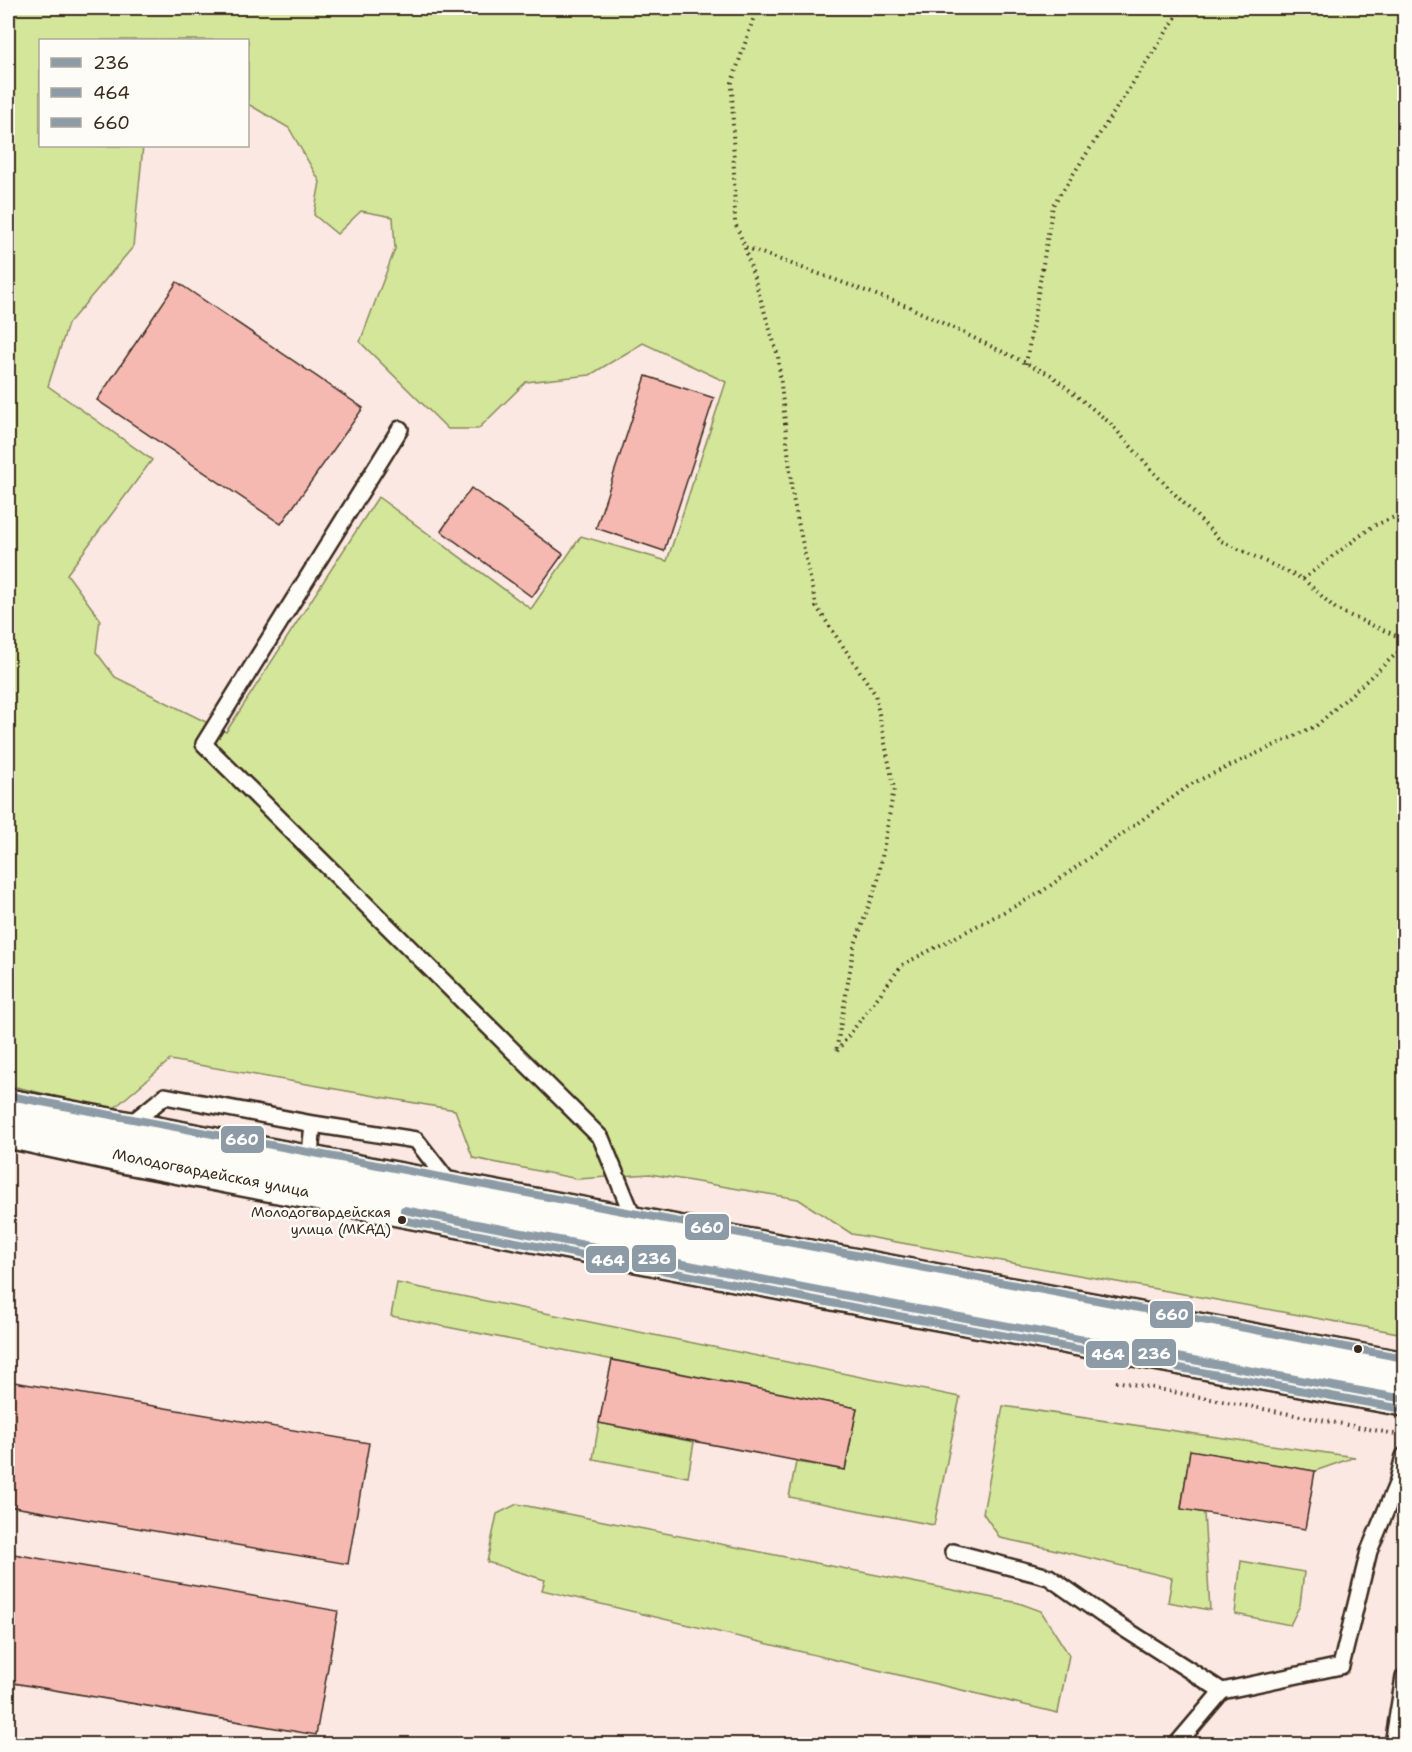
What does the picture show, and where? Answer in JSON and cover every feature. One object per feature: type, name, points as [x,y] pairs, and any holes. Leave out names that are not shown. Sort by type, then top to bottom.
[{"type":"main road","name":"Молодогвардейская улица","points":[[8,1106],[124,1143],[916,1309],[1404,1400]]},
{"type":"main road","name":"Молодогвардейская улица","points":[[8,1131],[309,1164],[1404,1369]]},
{"type":"lane","points":[[400,429],[204,744],[601,1138],[636,1224]]},
{"type":"lane","points":[[124,1143],[165,1095],[313,1124],[416,1140],[454,1190]]},
{"type":"lane","points":[[309,1164],[313,1124]]},
{"type":"lane","points":[[1177,1744],[1222,1691],[1341,1666],[1369,1551],[1397,1484],[1404,1456]]},
{"type":"lane","points":[[954,1552],[1049,1577],[1103,1615],[1222,1691]]},
{"type":"lane","points":[[1393,1744],[1404,1677]]},
{"type":"path","points":[[757,8],[732,82],[735,223],[745,248],[778,356],[792,498],[816,606],[875,694],[894,788],[878,880],[854,947],[836,1052],[902,965],[1040,893],[1193,783],[1316,726],[1404,647]]},
{"type":"path","points":[[1026,364],[1053,205],[1182,8]]},
{"type":"path","points":[[745,248],[907,306],[1051,375],[1110,423],[1159,478],[1221,541],[1303,579],[1337,610],[1404,639]]},
{"type":"path","points":[[1303,579],[1373,526],[1404,513]]},
{"type":"green space","points":[[8,8],[1404,8],[1404,1334],[852,1234],[798,1199],[650,1174],[578,1179],[473,1158],[455,1110],[170,1060],[112,1110],[8,1085]],"holes":[[[39,39],[249,39],[249,105],[289,128],[320,182],[314,215],[337,234],[361,211],[393,217],[395,249],[360,342],[448,429],[478,429],[526,382],[590,375],[643,343],[726,382],[667,561],[581,536],[531,609],[378,497],[226,732],[115,677],[96,652],[100,619],[67,574],[152,460],[48,386],[68,324],[133,247],[143,147],[39,147]]]},
{"type":"green space","points":[[397,1283],[960,1397],[934,1525],[789,1497],[796,1462],[845,1470],[857,1408],[391,1316]]},
{"type":"green space","points":[[1003,1406],[1355,1457],[1315,1471],[1190,1451],[1181,1508],[1204,1513],[1210,1610],[1168,1602],[1172,1578],[1000,1538],[983,1513]]},
{"type":"green space","points":[[599,1423],[694,1442],[688,1477],[593,1459]]},
{"type":"green space","points":[[517,1504],[1019,1603],[1041,1611],[1069,1655],[1058,1713],[542,1590],[545,1580],[487,1562],[497,1514]]},
{"type":"green space","points":[[1241,1561],[1304,1572],[1300,1605],[1290,1625],[1235,1614]]},
{"type":"building","points":[[177,282],[363,408],[281,524],[97,400]]},
{"type":"building","points":[[646,376],[714,398],[664,551],[596,528]]},
{"type":"building","points":[[471,488],[563,554],[532,597],[441,531]]},
{"type":"building","points":[[612,1360],[857,1408],[845,1470],[599,1423]]},
{"type":"building","points":[[8,1381],[369,1443],[348,1564],[8,1506]]},
{"type":"building","points":[[1190,1450],[1315,1471],[1305,1529],[1181,1509]]},
{"type":"building","points":[[8,1553],[338,1611],[316,1735],[8,1682]]},
{"type":"transit line","name":"660","points":[[10,1096],[1404,1358]]},
{"type":"transit line","name":"236","points":[[404,1210],[906,1307],[1404,1399]]},
{"type":"transit line","name":"464","points":[[402,1220],[904,1317],[1402,1409]]},
{"type":"place","name":"Молодогвардейская улица (МКАД)","points":[[402,1220]]}]
